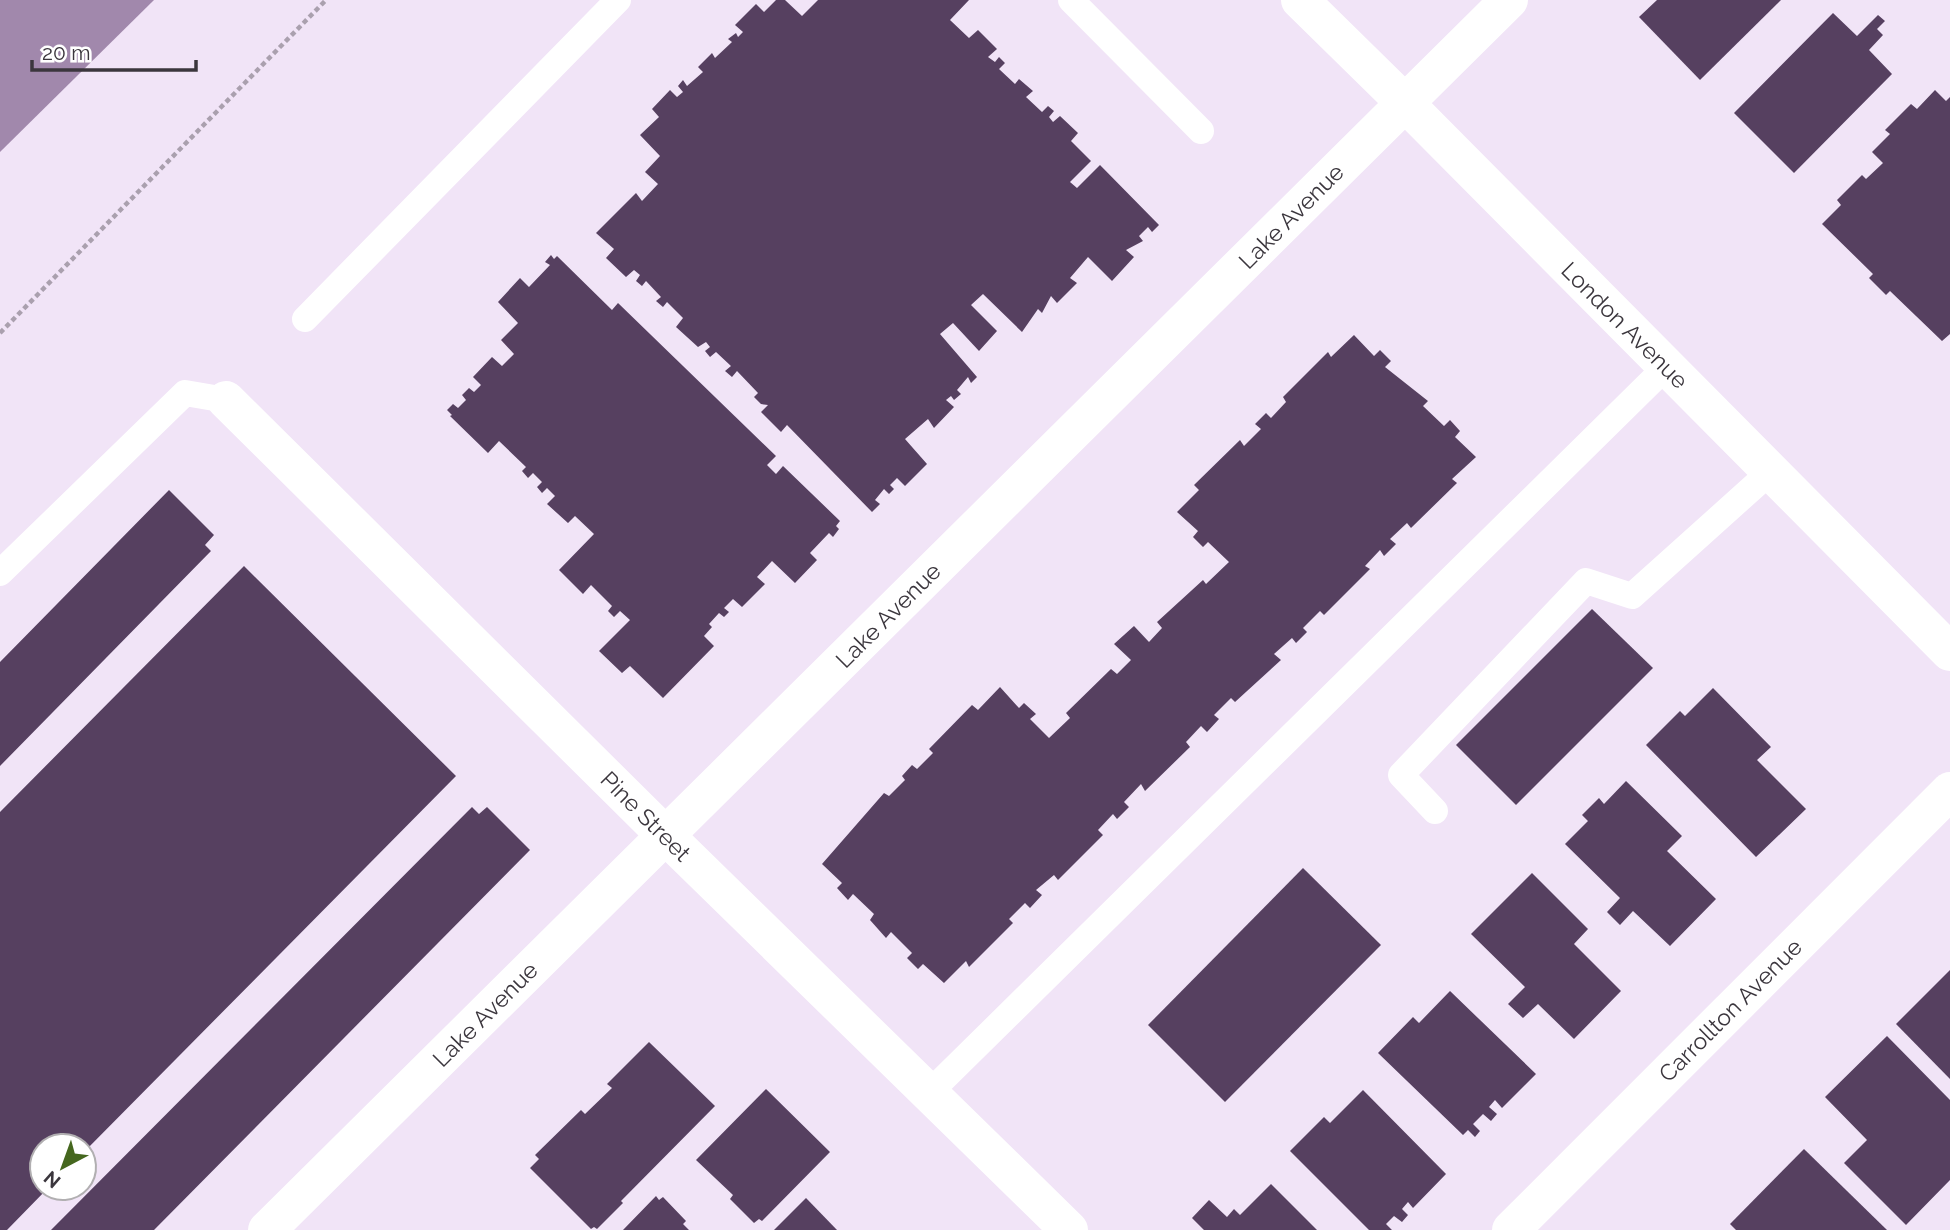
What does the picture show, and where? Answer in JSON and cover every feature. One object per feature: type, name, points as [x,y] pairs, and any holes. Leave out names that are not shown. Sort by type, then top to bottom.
[{"type":"street","name":"London Avenue","points":[[1300,0],[1950,652]]},
{"type":"street","name":"Lake Avenue","points":[[267,1230],[1509,0]]},
{"type":"street","name":"Pine Street","points":[[226,400],[1069,1230]]},
{"type":"street","name":"Carrollton Avenue","points":[[1511,1230],[1950,791]]},
{"type":"lane","points":[[305,319],[618,0]]},
{"type":"lane","points":[[1072,0],[1201,131]]},
{"type":"lane","points":[[929,1093],[1666,367]]},
{"type":"lane","points":[[0,573],[185,393],[226,400]]},
{"type":"lane","points":[[1435,810],[1401,775],[1586,580],[1632,596],[1770,471]]},
{"type":"path","points":[[0,333],[326,0]]},
{"type":"shaded area","points":[[0,0],[154,0],[0,152]]},
{"type":"building","points":[[776,0],[785,0],[802,16],[818,0],[969,0],[950,20],[969,38],[978,30],[997,49],[988,57],[995,62],[999,57],[1005,63],[999,69],[1015,84],[1019,79],[1033,91],[1026,97],[1042,112],[1048,106],[1054,111],[1049,117],[1053,122],[1060,116],[1078,133],[1071,141],[1091,161],[1070,182],[1077,188],[1100,165],[1159,225],[1152,232],[1148,227],[1139,236],[1143,241],[1126,250],[1134,257],[1112,281],[1088,257],[1070,278],[1077,283],[1057,303],[1051,296],[1042,313],[1038,309],[1022,332],[983,294],[971,305],[997,331],[979,351],[953,323],[940,334],[977,377],[971,383],[968,377],[957,390],[961,394],[954,400],[951,396],[946,400],[954,407],[934,428],[928,419],[905,439],[927,464],[905,486],[897,478],[890,485],[894,489],[889,494],[884,489],[875,500],[880,504],[872,512],[787,425],[781,432],[761,412],[768,405],[761,404],[754,397],[758,393],[737,371],[732,377],[725,371],[731,366],[716,352],[710,357],[705,351],[710,347],[706,342],[698,347],[676,327],[683,318],[667,302],[663,307],[656,301],[661,297],[646,281],[642,286],[636,281],[640,275],[634,270],[626,277],[606,258],[614,249],[596,233],[636,193],[642,201],[658,184],[645,172],[660,156],[640,135],[659,117],[652,109],[670,90],[677,97],[683,92],[678,86],[683,80],[687,86],[703,72],[698,67],[712,53],[715,58],[732,42],[728,39],[736,33],[738,37],[743,32],[735,25],[756,4],[764,12]]},
{"type":"building","points":[[1657,0],[1781,0],[1700,80],[1639,17]]},
{"type":"building","points":[[1833,13],[1857,36],[1878,15],[1885,21],[1877,29],[1883,35],[1869,50],[1892,74],[1794,173],[1734,113]]},
{"type":"building","points":[[1935,90],[1946,101],[1950,97],[1950,334],[1942,341],[1890,291],[1886,295],[1869,278],[1873,274],[1822,224],[1841,205],[1837,200],[1862,175],[1866,179],[1883,163],[1872,152],[1890,134],[1885,130],[1911,104],[1917,109]]},
{"type":"building","points":[[551,255],[554,259],[557,256],[612,310],[618,303],[776,456],[767,465],[776,474],[783,466],[840,521],[836,526],[839,529],[833,537],[829,533],[810,553],[817,560],[795,583],[772,561],[757,577],[765,584],[742,607],[733,599],[724,608],[729,612],[724,617],[719,613],[709,624],[712,627],[704,636],[714,646],[663,698],[630,666],[622,673],[599,651],[630,620],[620,611],[614,617],[608,611],[612,606],[591,585],[583,594],[559,570],[594,534],[575,516],[568,523],[547,504],[555,496],[547,488],[542,493],[537,487],[542,482],[533,473],[528,478],[522,471],[526,467],[499,441],[488,453],[447,410],[453,404],[458,408],[466,400],[462,395],[469,388],[474,392],[481,385],[473,377],[492,357],[502,366],[514,354],[501,340],[518,323],[498,302],[520,278],[529,287],[550,265],[545,262]]},
{"type":"building","points":[[1354,335],[1374,356],[1380,350],[1391,361],[1385,367],[1428,401],[1423,406],[1444,426],[1450,420],[1460,431],[1455,437],[1476,457],[1452,479],[1457,483],[1411,528],[1407,523],[1390,539],[1396,544],[1384,556],[1380,550],[1365,566],[1370,569],[1324,615],[1320,611],[1303,628],[1307,632],[1296,643],[1292,638],[1274,654],[1281,660],[1235,702],[1231,698],[1214,715],[1219,719],[1207,732],[1201,726],[1186,742],[1190,747],[1145,791],[1141,784],[1124,802],[1129,807],[1117,819],[1113,814],[1098,830],[1103,835],[1058,880],[1054,875],[1036,890],[1042,895],[1030,908],[1025,903],[1009,919],[1013,923],[969,967],[966,961],[944,983],[923,964],[918,969],[907,958],[912,953],[891,932],[886,938],[870,920],[874,914],[853,894],[848,900],[837,888],[842,883],[822,864],[884,793],[889,796],[905,780],[902,776],[912,765],[917,769],[933,753],[929,749],[972,705],[978,710],[1000,687],[1019,708],[1024,703],[1036,714],[1030,719],[1049,738],[1070,718],[1066,713],[1111,669],[1117,674],[1131,660],[1114,644],[1134,626],[1149,642],[1162,628],[1157,622],[1203,580],[1206,584],[1229,562],[1208,542],[1203,547],[1193,537],[1198,531],[1177,512],[1199,490],[1194,485],[1240,440],[1244,446],[1261,429],[1255,424],[1266,413],[1271,418],[1286,402],[1283,397],[1328,352],[1331,357]]},
{"type":"building","points":[[169,490],[214,535],[205,545],[211,551],[0,766],[0,662]]},
{"type":"building","points":[[244,566],[456,776],[98,1138],[98,1132],[28,1132],[28,1202],[34,1202],[7,1230],[0,1230],[0,812]]},
{"type":"building","points":[[1592,609],[1653,668],[1516,805],[1456,745]]},
{"type":"building","points":[[1713,688],[1771,747],[1757,760],[1806,809],[1756,857],[1646,745],[1680,711],[1685,716]]},
{"type":"building","points":[[1626,781],[1682,836],[1667,851],[1716,899],[1670,946],[1633,911],[1620,925],[1607,912],[1620,898],[1565,844],[1588,821],[1582,815],[1599,798],[1604,804]]},
{"type":"building","points":[[472,807],[479,814],[487,807],[530,850],[154,1230],[51,1230],[79,1202],[98,1202],[98,1183]]},
{"type":"building","points":[[1303,868],[1381,945],[1225,1102],[1148,1025]]},
{"type":"building","points":[[1532,873],[1588,929],[1574,944],[1621,991],[1574,1039],[1538,1004],[1523,1018],[1508,1004],[1525,987],[1471,934]]},
{"type":"building","points":[[1950,970],[1950,1079],[1896,1024]]},
{"type":"building","points":[[1450,991],[1536,1074],[1502,1108],[1495,1100],[1489,1107],[1497,1114],[1491,1121],[1483,1114],[1473,1124],[1480,1131],[1475,1137],[1468,1130],[1463,1135],[1378,1053],[1413,1017],[1419,1023]]},
{"type":"building","points":[[1887,1036],[1950,1100],[1950,1180],[1906,1225],[1844,1163],[1867,1140],[1825,1097]]},
{"type":"building","points":[[649,1042],[715,1106],[597,1229],[591,1229],[530,1168],[539,1159],[535,1155],[581,1110],[585,1114],[612,1088],[607,1084]]},
{"type":"building","points":[[766,1089],[830,1152],[762,1221],[759,1219],[754,1223],[730,1199],[733,1195],[696,1160]]},
{"type":"building","points":[[1363,1090],[1446,1174],[1413,1208],[1408,1202],[1402,1209],[1408,1215],[1402,1222],[1394,1216],[1386,1224],[1392,1230],[1369,1230],[1290,1151],[1324,1117],[1330,1123]]},
{"type":"building","points":[[1804,1149],[1887,1230],[1736,1230],[1730,1224]]},
{"type":"building","points":[[1271,1184],[1317,1230],[1204,1230],[1192,1218],[1209,1200],[1227,1217],[1234,1209],[1240,1215]]},
{"type":"building","points":[[656,1196],[659,1200],[663,1197],[686,1221],[683,1224],[689,1230],[623,1230]]},
{"type":"building","points":[[806,1198],[837,1230],[774,1230]]}]
